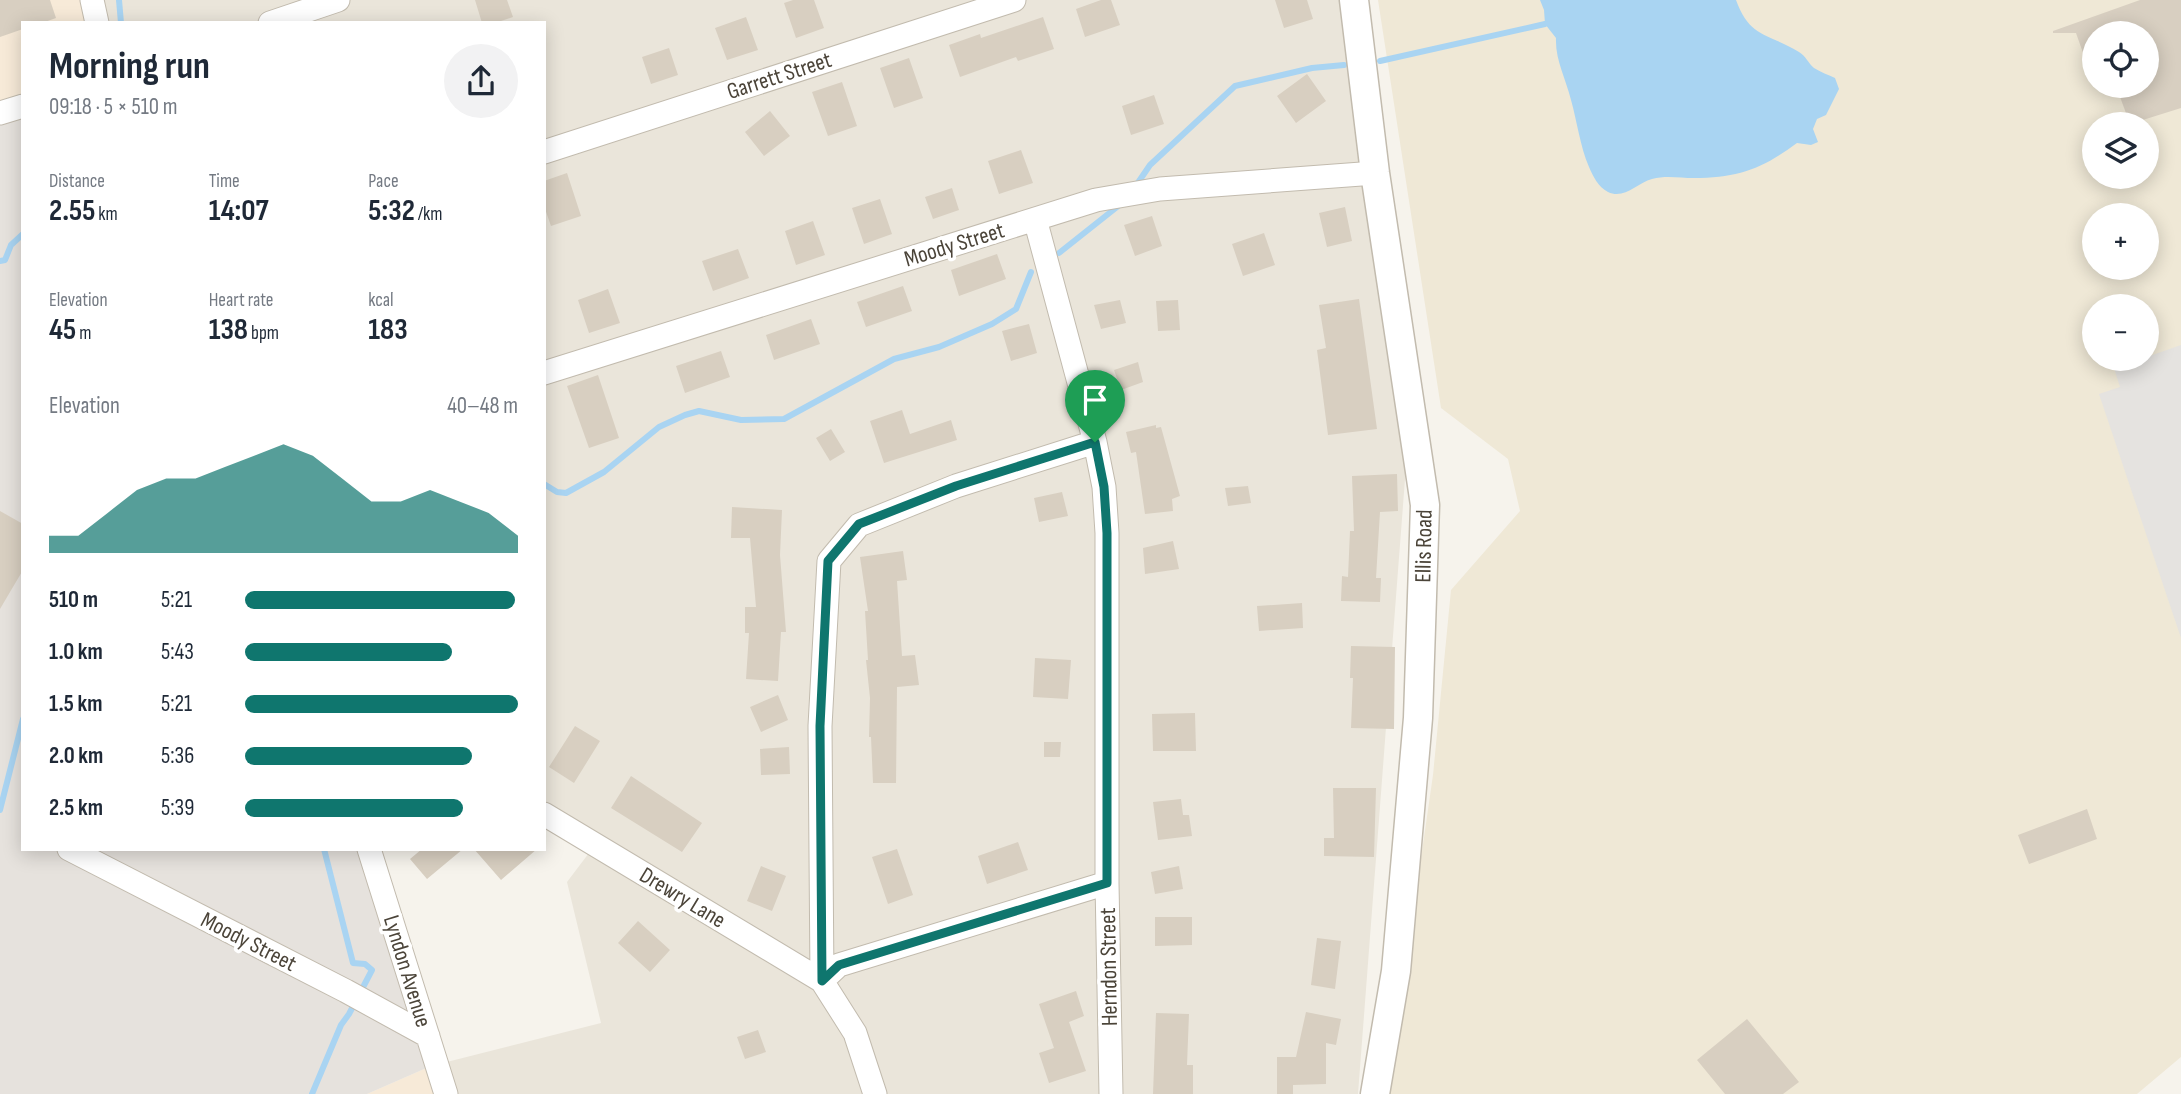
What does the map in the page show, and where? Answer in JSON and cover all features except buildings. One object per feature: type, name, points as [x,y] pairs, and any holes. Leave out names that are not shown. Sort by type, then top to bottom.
[{"type":"street","points":[[92,0],[97,21]]},
{"type":"street","points":[[276,21],[338,0]]},
{"type":"street","name":"Garrett Street","points":[[546,151],[1014,0]]},
{"type":"street","name":"Ellis Road","points":[[1354,0],[1375,173],[1425,505],[1418,718],[1396,971],[1375,1094]]},
{"type":"street","points":[[0,113],[21,107]]},
{"type":"street","name":"Moody Street","points":[[546,372],[1096,200],[1160,189],[1375,173]]},
{"type":"street","name":"Herndon Street","points":[[1035,219],[1095,442],[1104,487],[1107,533],[1107,883],[1111,1094]]},
{"type":"street","points":[[875,1094],[855,1033],[822,981],[820,726],[828,561],[859,524],[956,486],[1095,442]]},
{"type":"street","name":"Drewry Lane","points":[[546,815],[822,981]]},
{"type":"street","name":"Moody Street","points":[[73,851],[428,1036]]},
{"type":"street","name":"Lyndon Avenue","points":[[370,851],[446,1094]]},
{"type":"street","points":[[822,981],[839,965],[1107,883]]},
{"type":"shaded area","points":[[0,0],[95,0],[100,21],[21,21],[21,116],[0,123]]},
{"type":"shaded area","points":[[95,0],[1361,0],[1406,466],[1358,1094],[439,1094],[431,1066],[601,1023],[567,882],[592,849],[546,822],[546,21],[100,21]]},
{"type":"shaded area","points":[[1378,0],[2181,0],[2181,1057],[2137,1094],[1387,1094],[1433,775],[1451,590],[1520,511],[1508,459],[1441,408]]},
{"type":"shaded area","points":[[21,116],[21,851],[362,851],[431,1066],[367,1094],[0,1094],[0,123]]},
{"type":"shaded area","points":[[2181,345],[2181,638],[2099,394],[2120,387],[2115,371],[2159,371],[2159,353]]},
{"type":"shaded area","points":[[431,1066],[439,1094],[367,1094]]},
{"type":"water","points":[[1540,0],[1736,0],[1741,13],[1754,29],[1799,52],[1814,68],[1835,78],[1839,89],[1826,115],[1817,119],[1813,129],[1818,142],[1811,145],[1797,143],[1761,166],[1737,174],[1710,178],[1657,178],[1620,194],[1608,192],[1596,181],[1586,159],[1559,62],[1556,38],[1545,24]]},
{"type":"waterway","points":[[119,0],[121,21]]},
{"type":"waterway","points":[[1380,61],[1545,24]]},
{"type":"waterway","points":[[1135,187],[1150,165],[1235,86],[1312,68],[1344,65]]},
{"type":"waterway","points":[[1059,253],[1122,203]]},
{"type":"waterway","points":[[0,261],[5,260],[11,245],[21,236]]},
{"type":"waterway","points":[[546,485],[557,492],[566,493],[604,472],[659,427],[699,411],[741,420],[784,419],[894,359],[939,347],[992,324],[1016,309],[1031,272]]},
{"type":"waterway","points":[[0,810],[21,727]]},
{"type":"waterway","points":[[312,1094],[341,1025],[372,970],[365,964],[353,963],[325,851]]},
{"type":"route","points":[[1095,442],[1104,487],[1107,533],[1107,883],[839,965],[822,981],[820,726],[828,561],[859,524],[956,486],[1095,442]]}]
